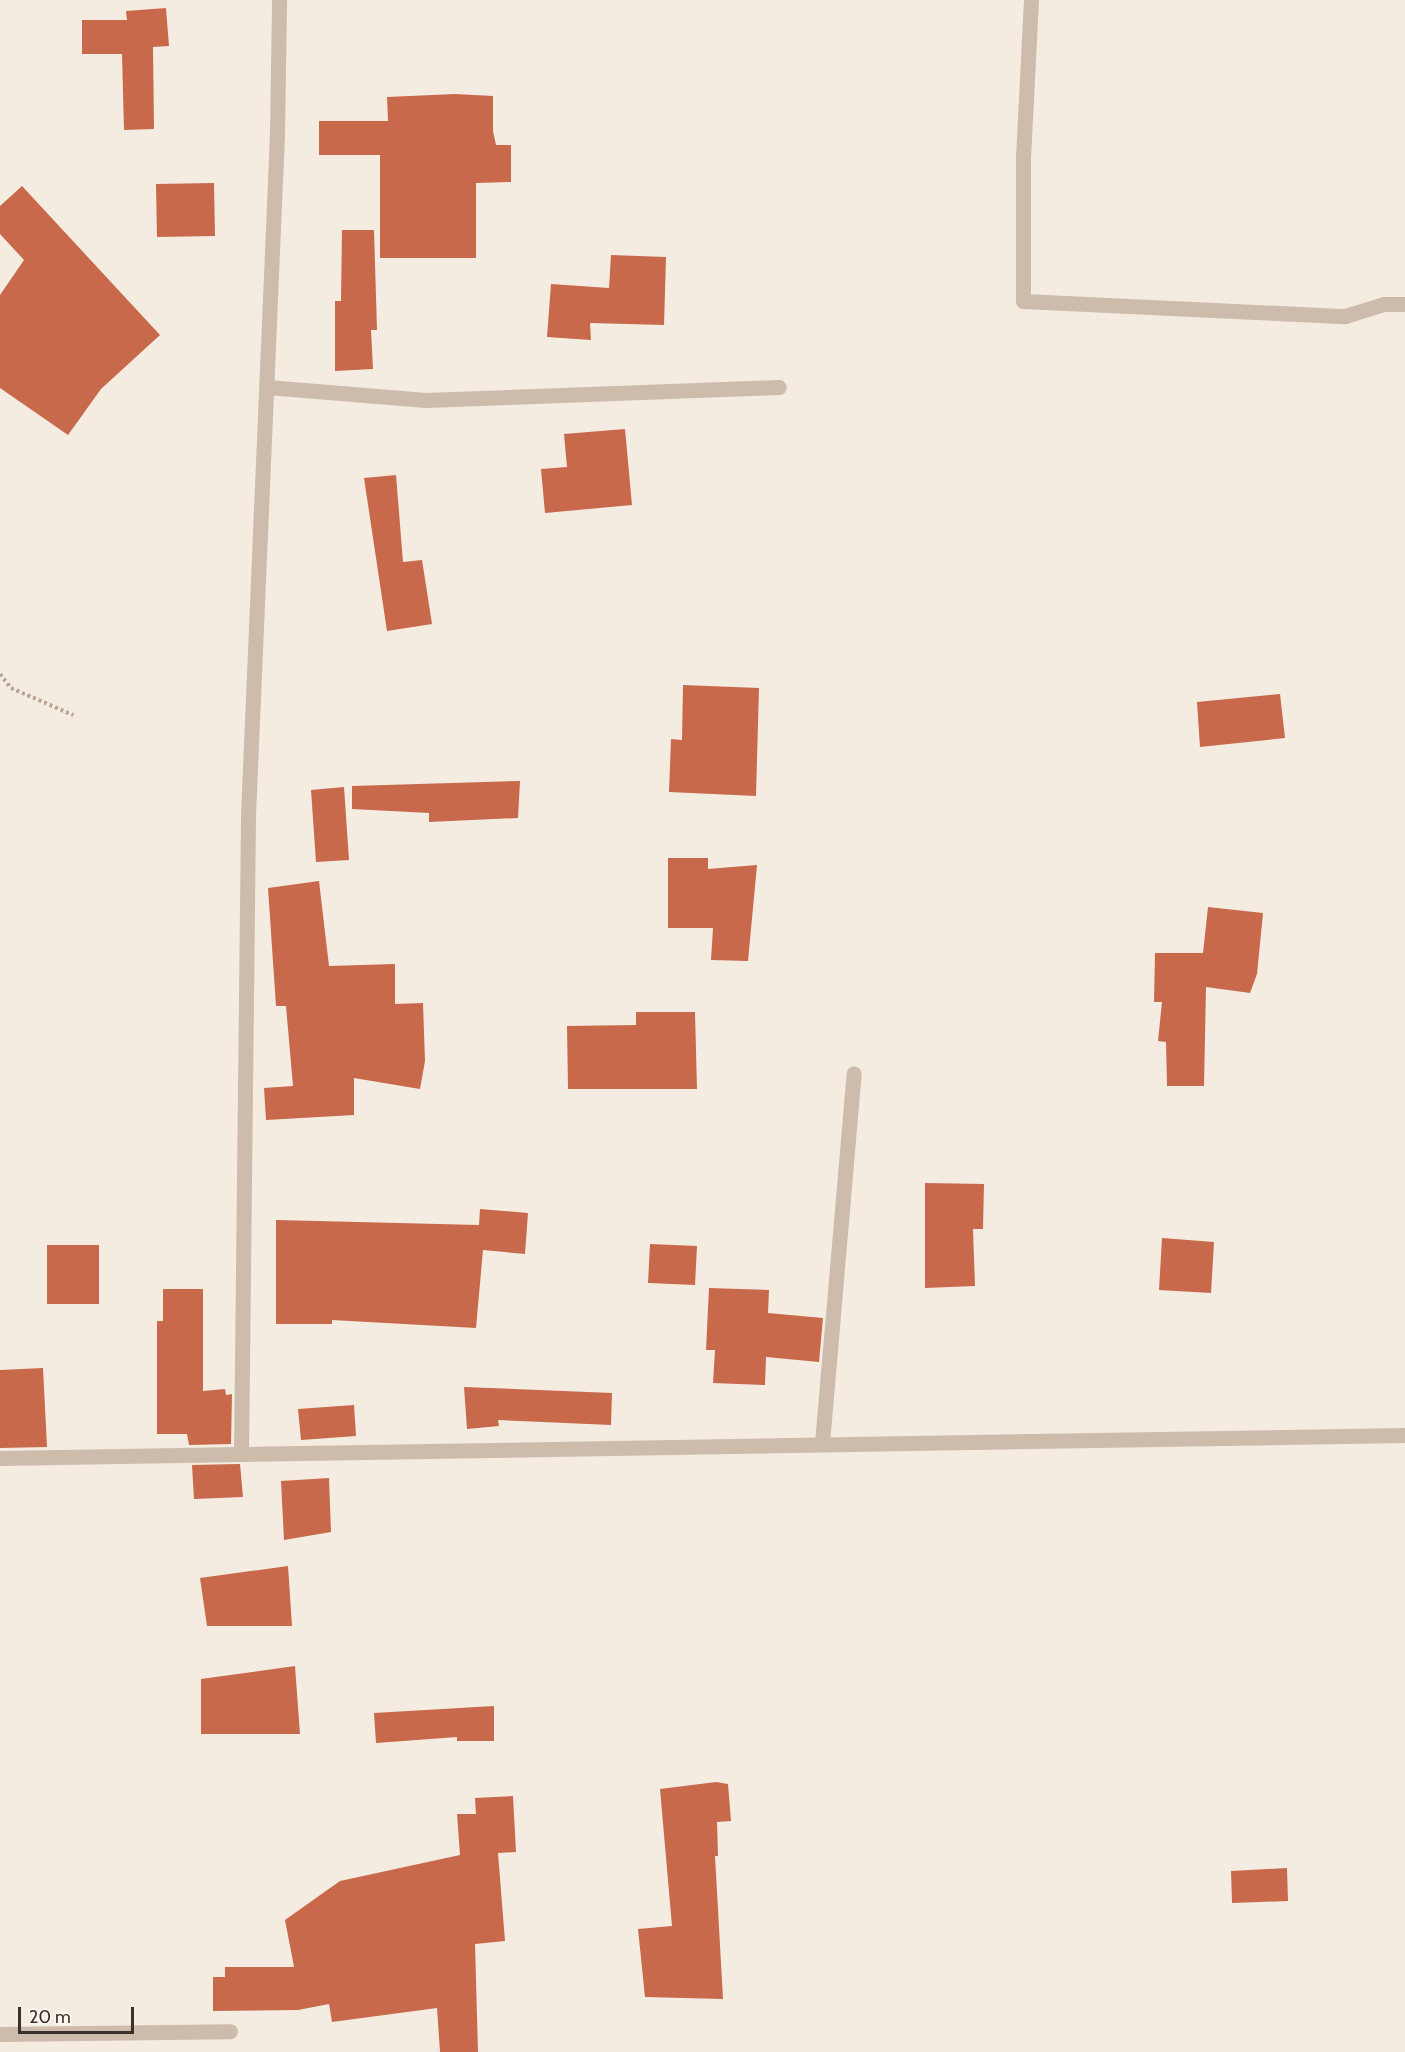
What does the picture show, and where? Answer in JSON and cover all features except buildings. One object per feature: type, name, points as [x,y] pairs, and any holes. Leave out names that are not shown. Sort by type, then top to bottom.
[{"type":"street","points":[[241,1454],[248,815],[267,387],[279,0]]},
{"type":"street","points":[[1030,0],[1023,156],[1023,301],[1345,316],[1384,304],[1405,304]]},
{"type":"street","points":[[267,387],[425,400],[779,387]]},
{"type":"street","points":[[822,1443],[854,1073]]},
{"type":"street","points":[[0,1458],[1405,1435]]},
{"type":"street","points":[[0,2034],[230,2031]]},
{"type":"path","points":[[0,674],[11,688],[73,715]]}]
